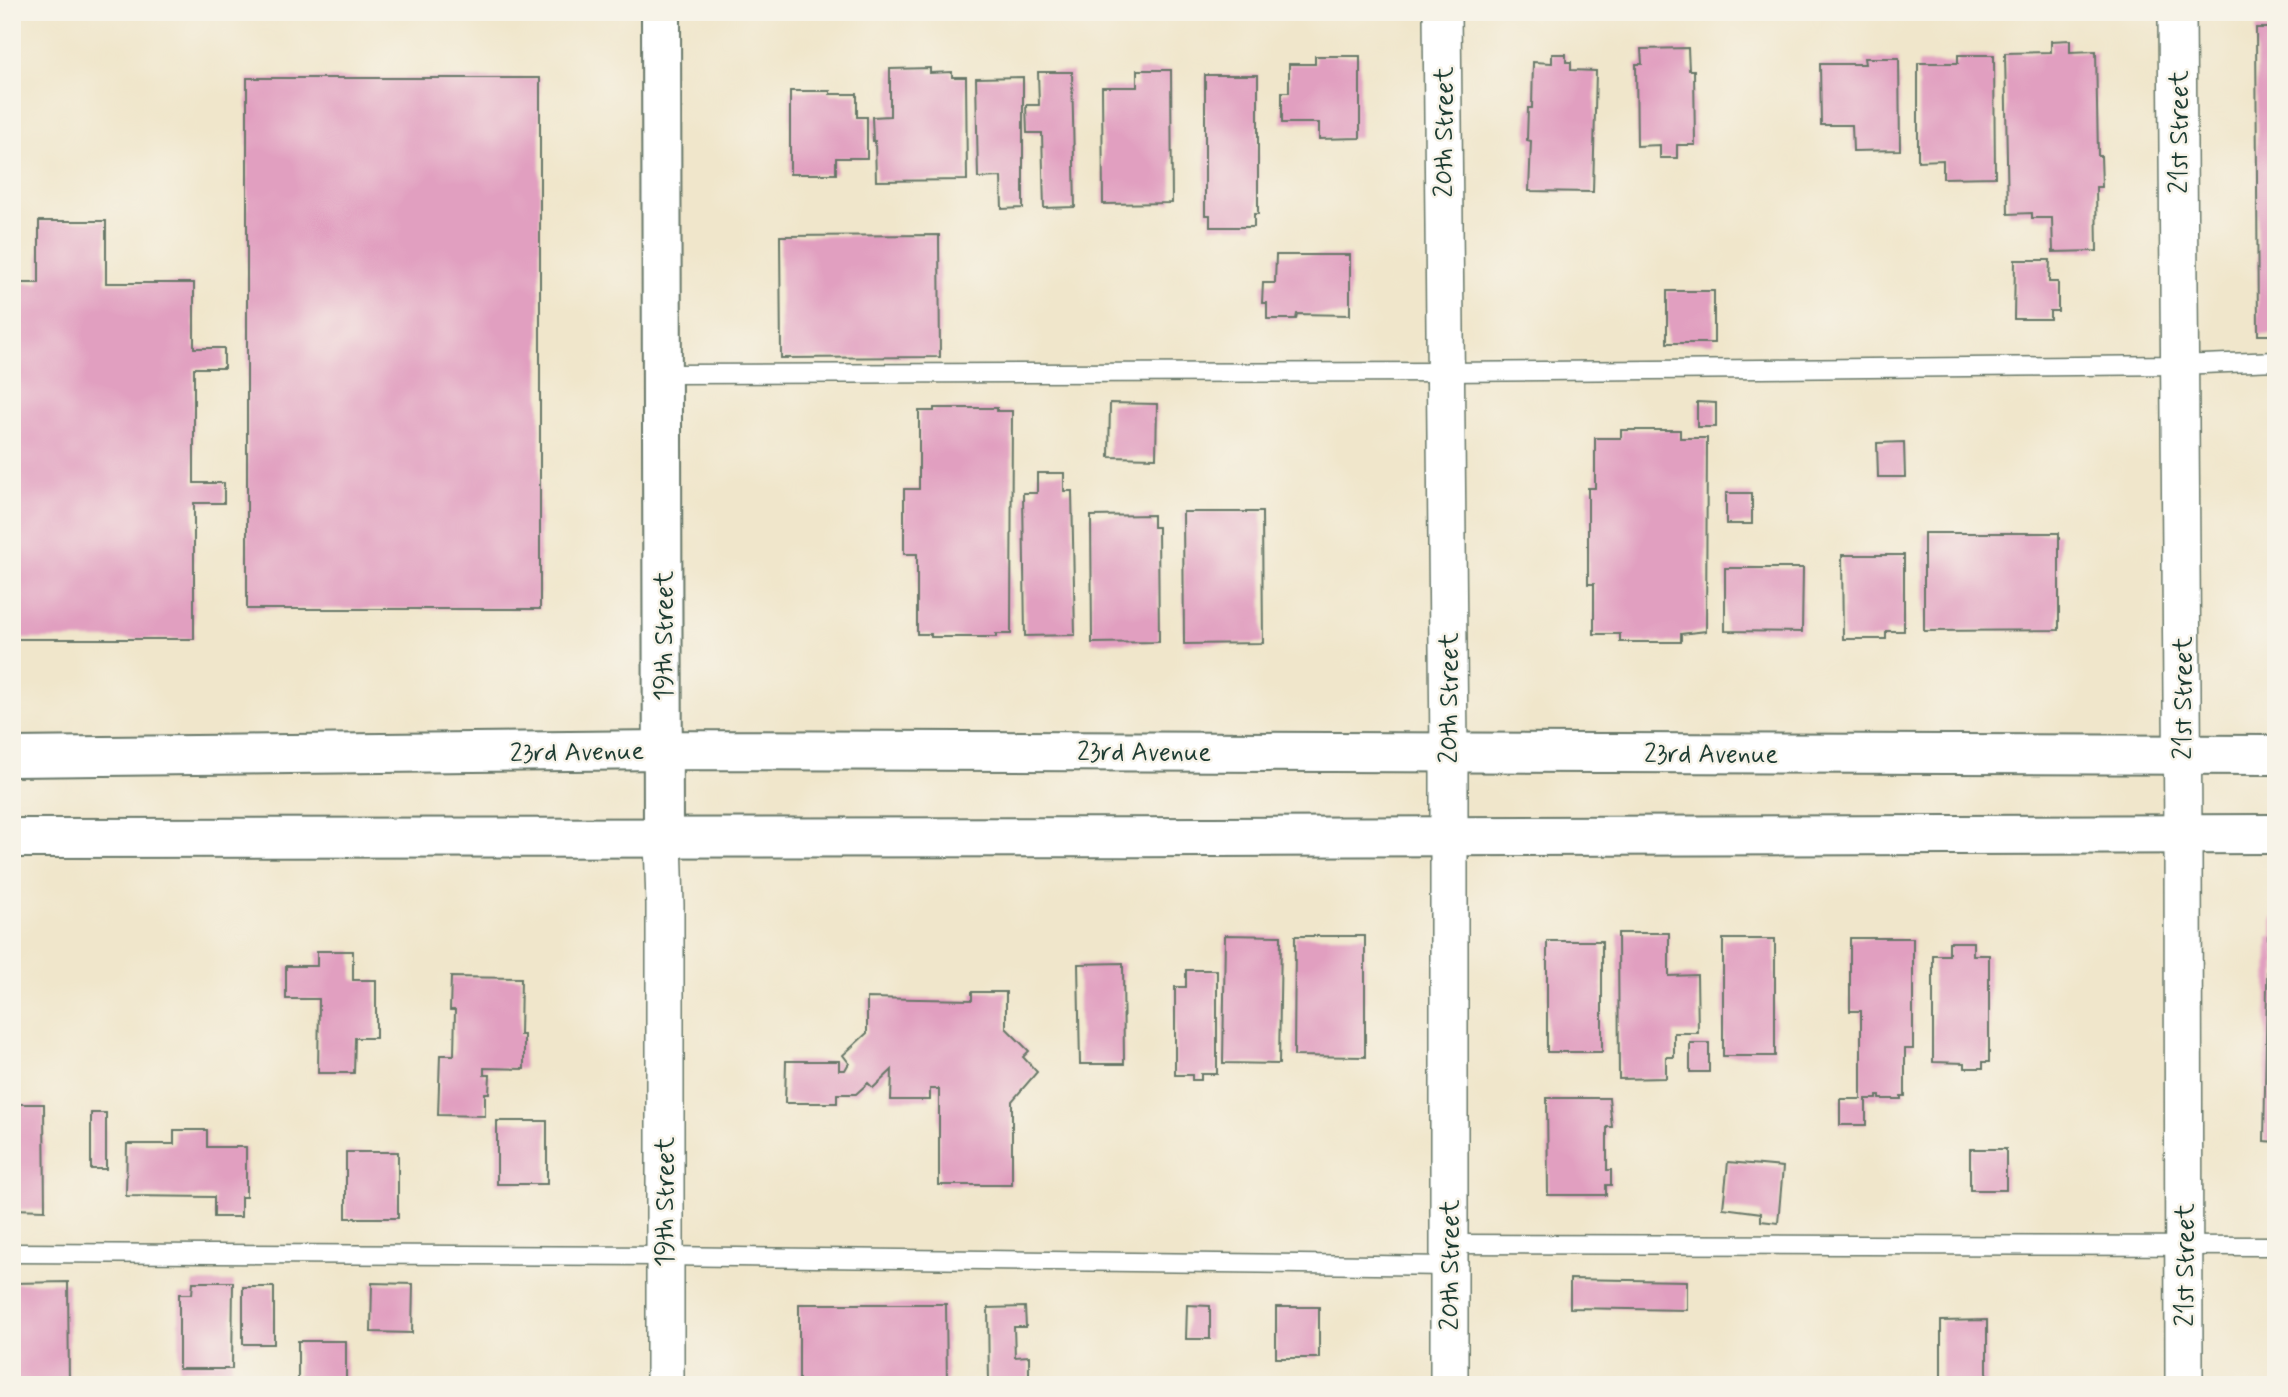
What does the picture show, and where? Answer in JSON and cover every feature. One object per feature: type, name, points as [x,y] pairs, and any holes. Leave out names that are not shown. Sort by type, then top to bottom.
[{"type":"street","name":"19th Street","points":[[661,12],[665,1385]]},
{"type":"street","name":"20th Street","points":[[1442,12],[1449,752],[1449,1385]]},
{"type":"street","name":"21st Street","points":[[2176,12],[2183,834],[2184,1385]]},
{"type":"street","name":"23rd Avenue","points":[[12,757],[663,750],[2276,755]]},
{"type":"street","points":[[12,838],[663,839],[1449,834],[2276,834]]},
{"type":"lane","points":[[662,374],[1446,372],[2179,365],[2276,361]]},
{"type":"lane","points":[[12,1253],[1449,1255],[2184,1244],[2276,1246]]},
{"type":"building","points":[[2256,28],[2276,28],[2276,335],[2258,335]]},
{"type":"building","points":[[2070,40],[2070,52],[2096,51],[2098,156],[2101,156],[2102,187],[2096,187],[2097,251],[2053,252],[2052,218],[2032,218],[2032,213],[2008,214],[2005,53],[2051,52],[2051,41]]},
{"type":"building","points":[[1688,48],[1689,70],[1694,70],[1695,145],[1677,145],[1677,158],[1660,158],[1660,145],[1637,146],[1636,64],[1642,64],[1641,49]]},
{"type":"building","points":[[1552,54],[1566,54],[1566,62],[1571,62],[1571,70],[1596,71],[1593,192],[1529,191],[1531,141],[1527,140],[1528,108],[1532,108],[1533,62],[1552,63]]},
{"type":"building","points":[[1958,55],[1994,55],[1995,177],[1943,178],[1943,160],[1918,161],[1918,63],[1958,63]]},
{"type":"building","points":[[1315,56],[1360,56],[1360,138],[1319,139],[1319,123],[1282,123],[1282,92],[1289,92],[1289,64],[1315,64]]},
{"type":"building","points":[[1864,58],[1899,58],[1900,150],[1853,151],[1852,125],[1821,125],[1820,64],[1865,64]]},
{"type":"building","points":[[930,68],[930,73],[952,72],[952,77],[966,77],[967,180],[876,181],[872,117],[890,116],[890,69]]},
{"type":"building","points":[[1137,70],[1171,70],[1172,203],[1103,204],[1102,87],[1137,87]]},
{"type":"building","points":[[1038,72],[1072,72],[1075,207],[1044,208],[1042,133],[1027,133],[1026,105],[1039,105]]},
{"type":"building","points":[[1205,75],[1258,75],[1258,214],[1254,214],[1254,227],[1210,227],[1210,215],[1205,215]]},
{"type":"building","points":[[1023,77],[1023,208],[1002,209],[1001,177],[978,178],[976,78]]},
{"type":"building","points":[[247,78],[540,78],[540,609],[247,609]]},
{"type":"building","points":[[790,91],[857,94],[857,117],[867,117],[867,158],[836,158],[836,174],[790,174]]},
{"type":"building","points":[[39,221],[106,221],[106,283],[194,283],[194,348],[224,348],[224,368],[194,368],[194,483],[224,483],[224,503],[194,503],[194,639],[12,639],[12,283],[39,283]]},
{"type":"building","points":[[939,235],[940,357],[781,358],[780,236]]},
{"type":"building","points":[[1276,255],[1350,255],[1350,315],[1297,314],[1296,319],[1267,319],[1267,303],[1262,303],[1263,283],[1275,283]]},
{"type":"building","points":[[2015,260],[2050,260],[2049,282],[2058,282],[2058,311],[2050,311],[2050,319],[2014,319]]},
{"type":"building","points":[[1667,291],[1714,291],[1714,343],[1667,343]]},
{"type":"building","points":[[1697,402],[1716,403],[1716,427],[1697,427]]},
{"type":"building","points":[[1110,403],[1157,404],[1156,458],[1109,457]]},
{"type":"building","points":[[934,408],[997,408],[997,411],[1012,411],[1011,634],[996,634],[996,637],[931,637],[931,634],[917,634],[917,554],[904,554],[904,489],[919,489],[919,411],[934,411]]},
{"type":"building","points":[[1621,430],[1680,430],[1680,438],[1707,438],[1706,631],[1681,634],[1681,642],[1620,642],[1620,634],[1594,634],[1594,584],[1588,584],[1588,488],[1595,488],[1595,438],[1621,438]]},
{"type":"building","points":[[1904,442],[1905,477],[1878,477],[1877,443]]},
{"type":"building","points":[[1037,473],[1064,473],[1064,491],[1072,491],[1075,635],[1025,636],[1023,493],[1037,493]]},
{"type":"building","points":[[1726,493],[1752,493],[1752,524],[1726,524]]},
{"type":"building","points":[[1183,512],[1262,512],[1263,643],[1184,644]]},
{"type":"building","points":[[1153,515],[1153,527],[1158,527],[1159,642],[1092,643],[1091,516]]},
{"type":"building","points":[[1924,533],[2059,533],[2059,630],[1924,631]]},
{"type":"building","points":[[1842,555],[1904,555],[1904,631],[1886,631],[1886,639],[1843,639]]},
{"type":"building","points":[[1725,568],[1803,568],[1802,632],[1725,631]]},
{"type":"building","points":[[2272,918],[2276,918],[2276,1142],[2264,1141],[2268,936],[2272,936]]},
{"type":"building","points":[[1618,933],[1669,933],[1669,976],[1697,975],[1698,1033],[1674,1033],[1674,1057],[1666,1057],[1666,1078],[1619,1079]]},
{"type":"building","points":[[1225,935],[1281,936],[1279,1064],[1223,1063]]},
{"type":"building","points":[[1295,936],[1365,936],[1365,1057],[1294,1056]]},
{"type":"building","points":[[1850,938],[1913,938],[1913,1049],[1905,1049],[1905,1096],[1901,1096],[1901,1099],[1880,1099],[1880,1096],[1877,1096],[1877,1099],[1866,1099],[1866,1125],[1840,1125],[1840,1099],[1861,1099],[1861,1011],[1850,1011]]},
{"type":"building","points":[[1723,939],[1775,939],[1775,1056],[1723,1056]]},
{"type":"building","points":[[1547,941],[1602,941],[1602,1052],[1547,1052]]},
{"type":"building","points":[[1949,942],[1973,942],[1973,955],[1989,955],[1989,1062],[1983,1062],[1983,1068],[1965,1068],[1965,1063],[1933,1062],[1933,955],[1949,955]]},
{"type":"building","points":[[317,951],[353,951],[353,980],[376,980],[376,1038],[355,1038],[354,1073],[318,1073],[319,999],[286,999],[286,966],[317,966]]},
{"type":"building","points":[[1123,963],[1124,1064],[1080,1064],[1078,964]]},
{"type":"building","points":[[1186,970],[1217,970],[1217,1074],[1201,1074],[1201,1080],[1192,1080],[1192,1075],[1175,1075],[1175,987],[1186,987]]},
{"type":"building","points":[[451,977],[521,978],[520,1035],[524,1035],[524,1069],[484,1068],[484,1075],[490,1075],[489,1093],[485,1093],[485,1116],[438,1115],[440,1055],[454,1055],[455,1010],[450,1010]]},
{"type":"building","points":[[972,992],[1006,992],[1006,1028],[1029,1051],[1023,1057],[1037,1072],[1012,1101],[1012,1185],[939,1185],[939,1089],[930,1089],[930,1100],[891,1100],[892,1070],[873,1088],[868,1083],[856,1094],[837,1094],[837,1103],[785,1103],[786,1061],[839,1061],[839,1070],[845,1070],[849,1063],[843,1055],[867,1033],[867,998],[972,1000]]},
{"type":"building","points":[[1690,1043],[1709,1043],[1709,1072],[1690,1072]]},
{"type":"building","points":[[1547,1098],[1609,1098],[1612,1127],[1607,1127],[1607,1170],[1611,1170],[1611,1185],[1606,1185],[1606,1195],[1548,1195]]},
{"type":"building","points":[[12,1104],[44,1104],[45,1210],[12,1209]]},
{"type":"building","points":[[91,1113],[106,1113],[106,1169],[91,1169]]},
{"type":"building","points":[[497,1121],[547,1121],[547,1184],[497,1184]]},
{"type":"building","points":[[174,1130],[207,1130],[207,1147],[246,1147],[246,1197],[241,1197],[241,1217],[214,1217],[214,1197],[126,1196],[127,1144],[174,1144]]},
{"type":"building","points":[[1970,1149],[2006,1149],[2006,1190],[1970,1190]]},
{"type":"building","points":[[346,1152],[398,1152],[398,1218],[346,1218]]},
{"type":"building","points":[[1728,1162],[1783,1167],[1778,1223],[1761,1221],[1761,1213],[1723,1208]]},
{"type":"building","points":[[1570,1279],[1687,1281],[1687,1310],[1570,1308]]},
{"type":"building","points":[[68,1282],[69,1385],[12,1385],[12,1283]]},
{"type":"building","points":[[193,1282],[233,1282],[232,1369],[179,1369],[179,1294],[192,1294]]},
{"type":"building","points":[[372,1283],[413,1284],[412,1333],[371,1332]]},
{"type":"building","points":[[243,1287],[274,1287],[274,1344],[243,1344]]},
{"type":"building","points":[[799,1304],[946,1304],[947,1384],[799,1385]]},
{"type":"building","points":[[1187,1305],[1210,1306],[1210,1339],[1186,1339]]},
{"type":"building","points":[[1025,1307],[1026,1327],[1014,1327],[1015,1357],[1029,1356],[1029,1385],[989,1385],[988,1308]]},
{"type":"building","points":[[1276,1307],[1319,1307],[1319,1358],[1276,1358]]},
{"type":"building","points":[[1987,1320],[1987,1385],[1941,1385],[1941,1321]]},
{"type":"building","points":[[298,1341],[346,1341],[346,1385],[298,1385]]}]
